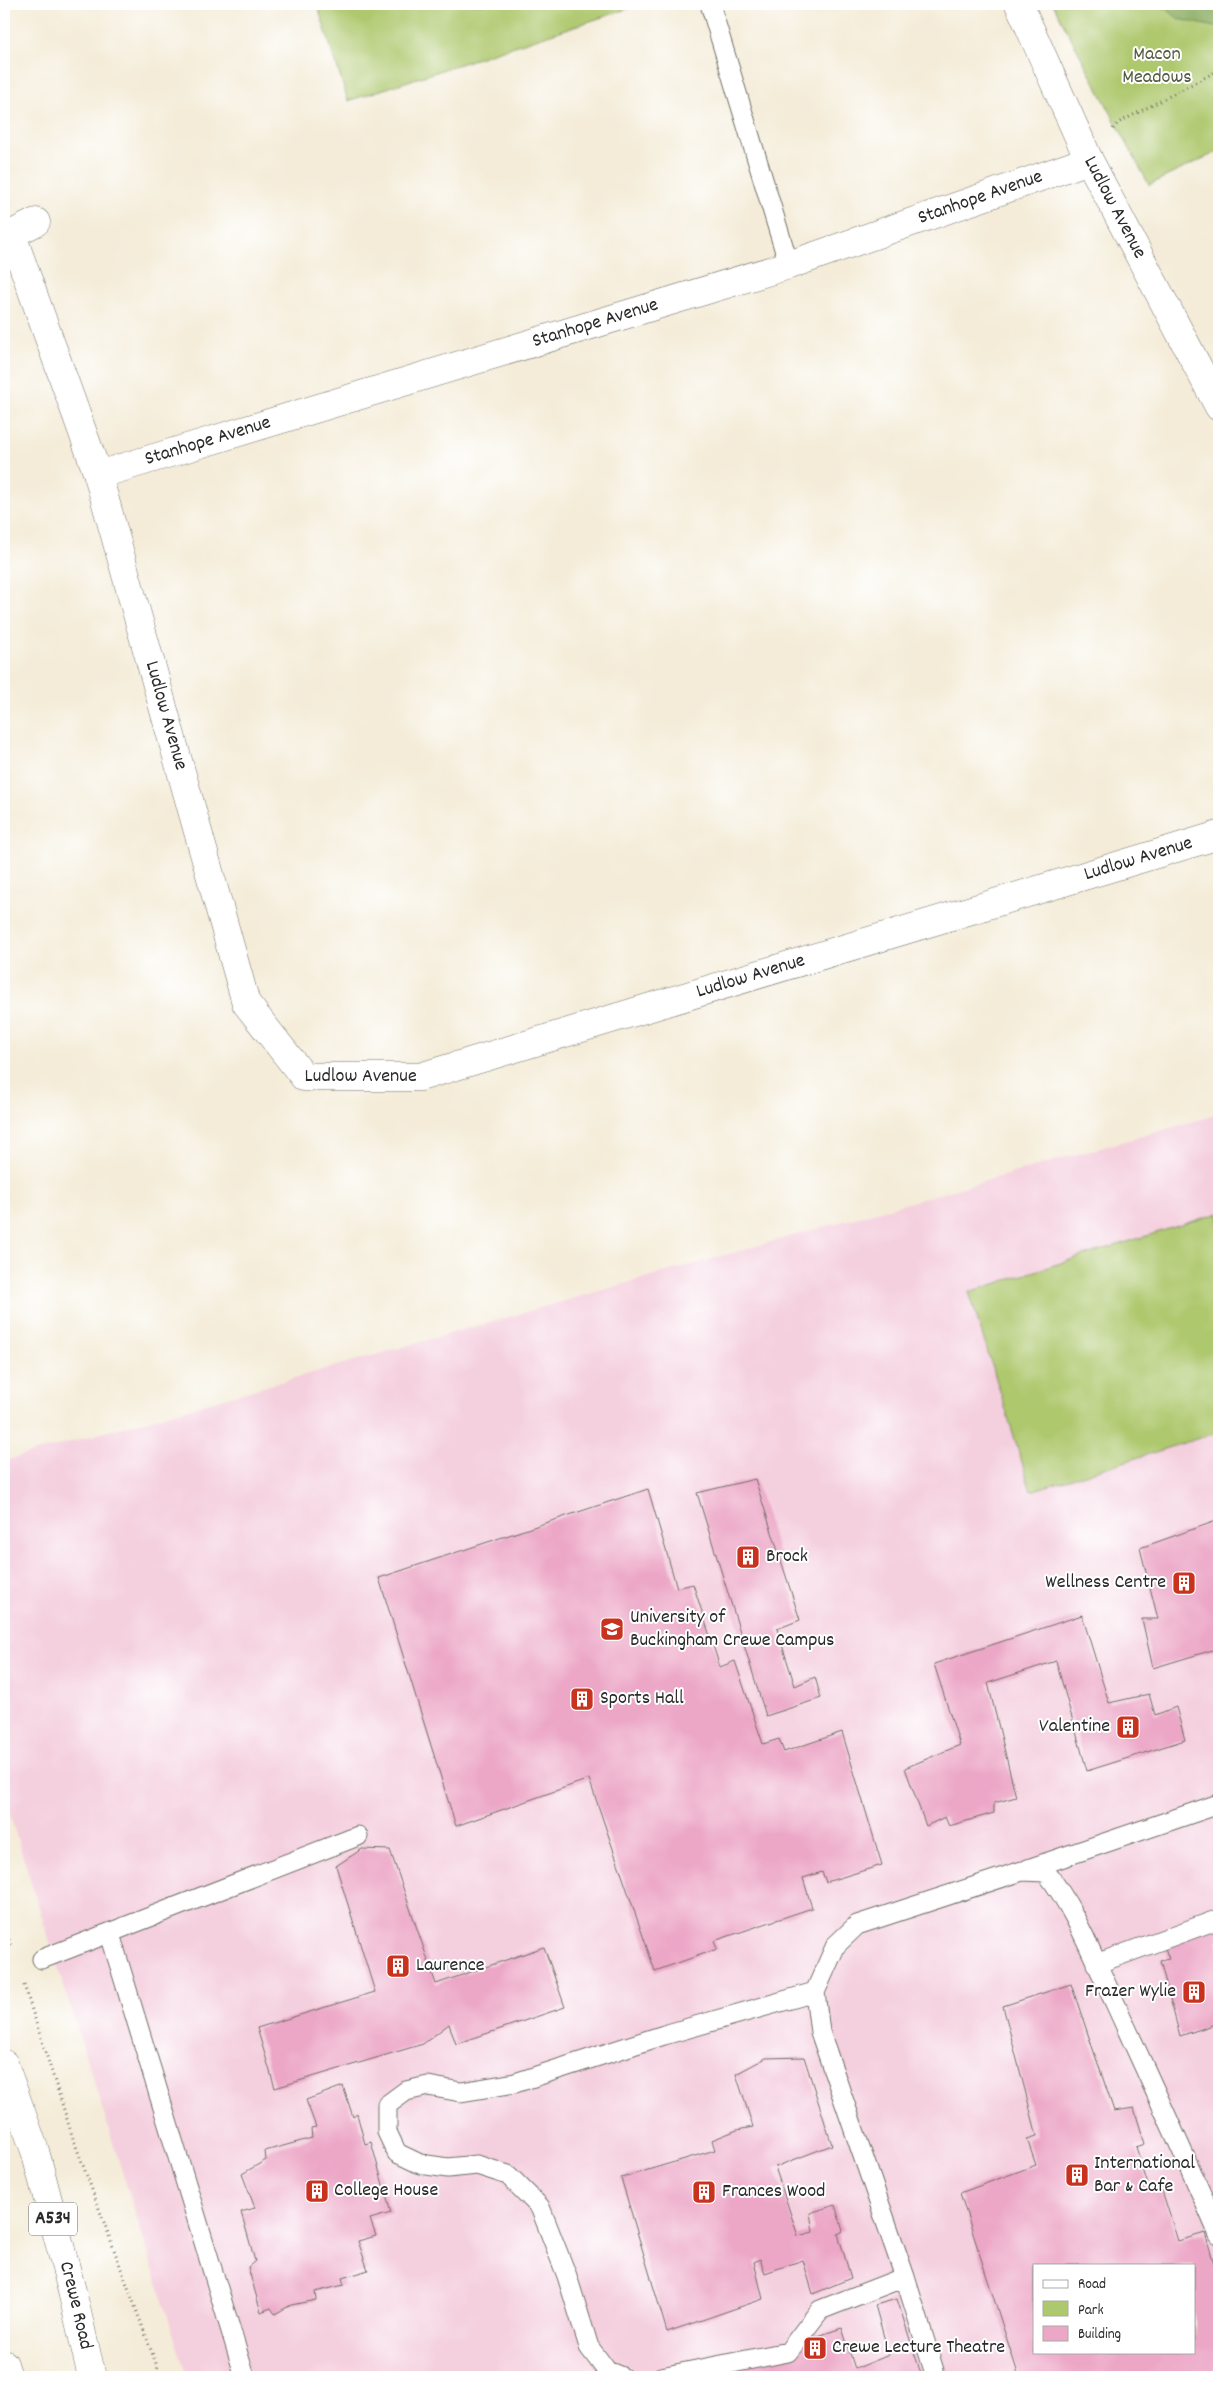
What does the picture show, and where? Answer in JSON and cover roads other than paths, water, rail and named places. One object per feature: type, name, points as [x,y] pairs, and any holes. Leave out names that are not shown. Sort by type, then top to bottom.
[{"type":"street","name":"Ludlow Avenue","points":[[1020,4],[1089,160],[1219,407]]},
{"type":"street","name":"Stanhope Avenue","points":[[98,475],[789,265],[1089,160]]},
{"type":"street","name":"Ludlow Avenue","points":[[36,222],[8,236],[98,475],[246,1003],[304,1077],[420,1077],[1219,835]]},
{"type":"street","name":"Crewe Road","points":[[4,2064],[35,2151],[72,2291],[92,2377]]},
{"type":"street","points":[[4,2364],[8,2377]]},
{"type":"lane","points":[[710,4],[789,265]]},
{"type":"lane","points":[[936,2377],[905,2277],[820,2032],[815,1992],[836,1945],[857,1925],[1219,1804]]},
{"type":"lane","points":[[42,1959],[358,1836]]},
{"type":"lane","points":[[1022,1871],[1046,1872],[1059,1888],[1181,2146],[1219,2234]]},
{"type":"lane","points":[[1096,1964],[1219,1919]]},
{"type":"lane","points":[[110,1934],[245,2377]]},
{"type":"lane","points":[[622,2377],[607,2371],[588,2347],[567,2276],[540,2207],[508,2175],[476,2165],[448,2168],[420,2164],[397,2153],[387,2132],[387,2105],[406,2090],[428,2086],[461,2092],[515,2084],[664,2035],[815,1992]]},
{"type":"lane","points":[[661,2377],[788,2352],[820,2310],[905,2277]]},
{"type":"place","name":"Brock","points":[[748,1557]]},
{"type":"place","name":"Wellness Centre","points":[[1184,1583]]},
{"type":"place","name":"University of Buckingham Crewe Campus","points":[[612,1629]]},
{"type":"place","name":"Sports Hall","points":[[582,1699]]},
{"type":"place","name":"Valentine","points":[[1128,1727]]},
{"type":"place","name":"Laurence","points":[[398,1966]]},
{"type":"place","name":"Frazer Wylie","points":[[1194,1992]]},
{"type":"place","name":"International Bar & Cafe","points":[[1077,2175]]},
{"type":"place","name":"College House","points":[[317,2191]]},
{"type":"place","name":"Frances Wood","points":[[704,2192]]},
{"type":"place","name":"Crewe Lecture Theatre","points":[[815,2348]]},
{"type":"park label","name":"Macon Meadows","points":[[1157,66]]}]
